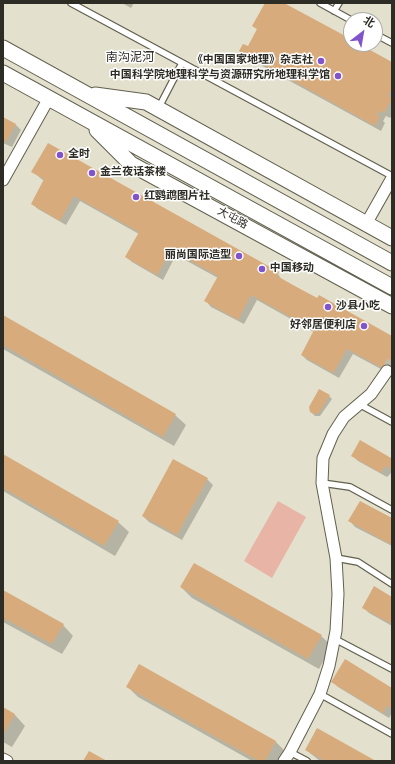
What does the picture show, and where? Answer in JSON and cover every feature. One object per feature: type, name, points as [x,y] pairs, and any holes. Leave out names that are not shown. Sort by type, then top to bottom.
[{"type":"main road","points":[[3,48],[392,263]]},
{"type":"main road","name":"大屯路","points":[[3,73],[392,287]]},
{"type":"main road","points":[[86,93],[146,102],[392,238]]},
{"type":"main road","name":"大屯路","points":[[83,117],[131,164],[392,306]]},
{"type":"street","points":[[3,180],[49,98]]},
{"type":"street","points":[[366,224],[392,177]]},
{"type":"street","points":[[284,761],[320,694],[329,666],[335,639],[338,594],[336,558],[322,483],[323,458],[333,434],[344,417],[371,394],[387,371]]},
{"type":"street","points":[[3,758],[7,761]]},
{"type":"lane","points":[[71,3],[392,177]]},
{"type":"lane","points":[[320,3],[343,16]]},
{"type":"lane","points":[[334,11],[339,3]]},
{"type":"lane","points":[[383,38],[392,43]]},
{"type":"lane","points":[[158,109],[182,63]]},
{"type":"lane","points":[[359,404],[392,422]]},
{"type":"lane","points":[[322,483],[350,487],[392,510]]},
{"type":"lane","points":[[336,558],[358,562],[392,584]]},
{"type":"lane","points":[[335,639],[392,669]]},
{"type":"lane","points":[[320,694],[392,734]]},
{"type":"lane","points":[[290,752],[307,761]]},
{"type":"shaded area","points":[[278,501],[306,517],[272,578],[244,561]]},
{"type":"building","name":"中国科学院地理科学与资源研究所地理科学馆","points":[[265,3],[284,3],[343,35],[343,52],[374,52],[392,62],[392,89],[388,96],[392,99],[384,113],[380,111],[377,115],[380,117],[375,126],[239,51],[243,44],[248,46],[257,29],[252,26]]},
{"type":"building","points":[[3,117],[16,124],[6,142],[3,140]]},
{"type":"building","points":[[48,143],[279,272],[277,276],[293,285],[317,298],[319,295],[392,336],[392,373],[347,349],[333,373],[301,355],[314,330],[251,295],[238,320],[204,301],[218,276],[171,250],[157,275],[125,257],[139,232],[74,196],[60,221],[31,204],[44,179],[31,172]]},
{"type":"building","points":[[3,315],[176,414],[163,437],[3,345]]},
{"type":"building","points":[[319,389],[330,395],[319,413],[314,414],[310,412],[309,407]]},
{"type":"building","points":[[360,440],[391,458],[392,456],[392,470],[385,466],[381,473],[351,456]]},
{"type":"building","points":[[3,454],[119,521],[104,546],[3,488]]},
{"type":"building","points":[[173,459],[208,478],[177,535],[142,516]]},
{"type":"building","points":[[360,501],[392,518],[392,545],[348,521]]},
{"type":"building","points":[[194,563],[322,635],[308,659],[180,587]]},
{"type":"building","points":[[374,586],[392,597],[392,624],[362,608]]},
{"type":"building","points":[[3,590],[64,624],[52,644],[3,618]]},
{"type":"building","points":[[345,659],[392,688],[392,709],[387,706],[383,713],[331,682]]},
{"type":"building","points":[[139,664],[276,741],[265,761],[259,761],[126,687]]},
{"type":"building","points":[[3,707],[15,714],[3,735]]},
{"type":"building","points":[[317,728],[376,761],[325,761],[305,750]]},
{"type":"building","points":[[89,751],[107,761],[83,761]]},
{"type":"tunnel","points":[[387,371],[392,361]]},
{"type":"place","name":"《中国国家地理》杂志社","points":[[321,61]]},
{"type":"place","name":"中国科学院地理科学与资源研究所地理科学馆","points":[[338,76]]},
{"type":"place","name":"全时","points":[[60,155]]},
{"type":"place","name":"金兰夜话茶楼","points":[[92,173]]},
{"type":"place","name":"红鹦鹉图片社","points":[[136,197]]},
{"type":"place","name":"丽尚国际造型","points":[[239,256]]},
{"type":"place","name":"中国移动","points":[[262,269]]},
{"type":"place","name":"沙县小吃","points":[[328,307]]},
{"type":"place","name":"好邻居便利店","points":[[364,326]]},
{"type":"district","name":"南沟泥河","points":[[130,59]]}]
